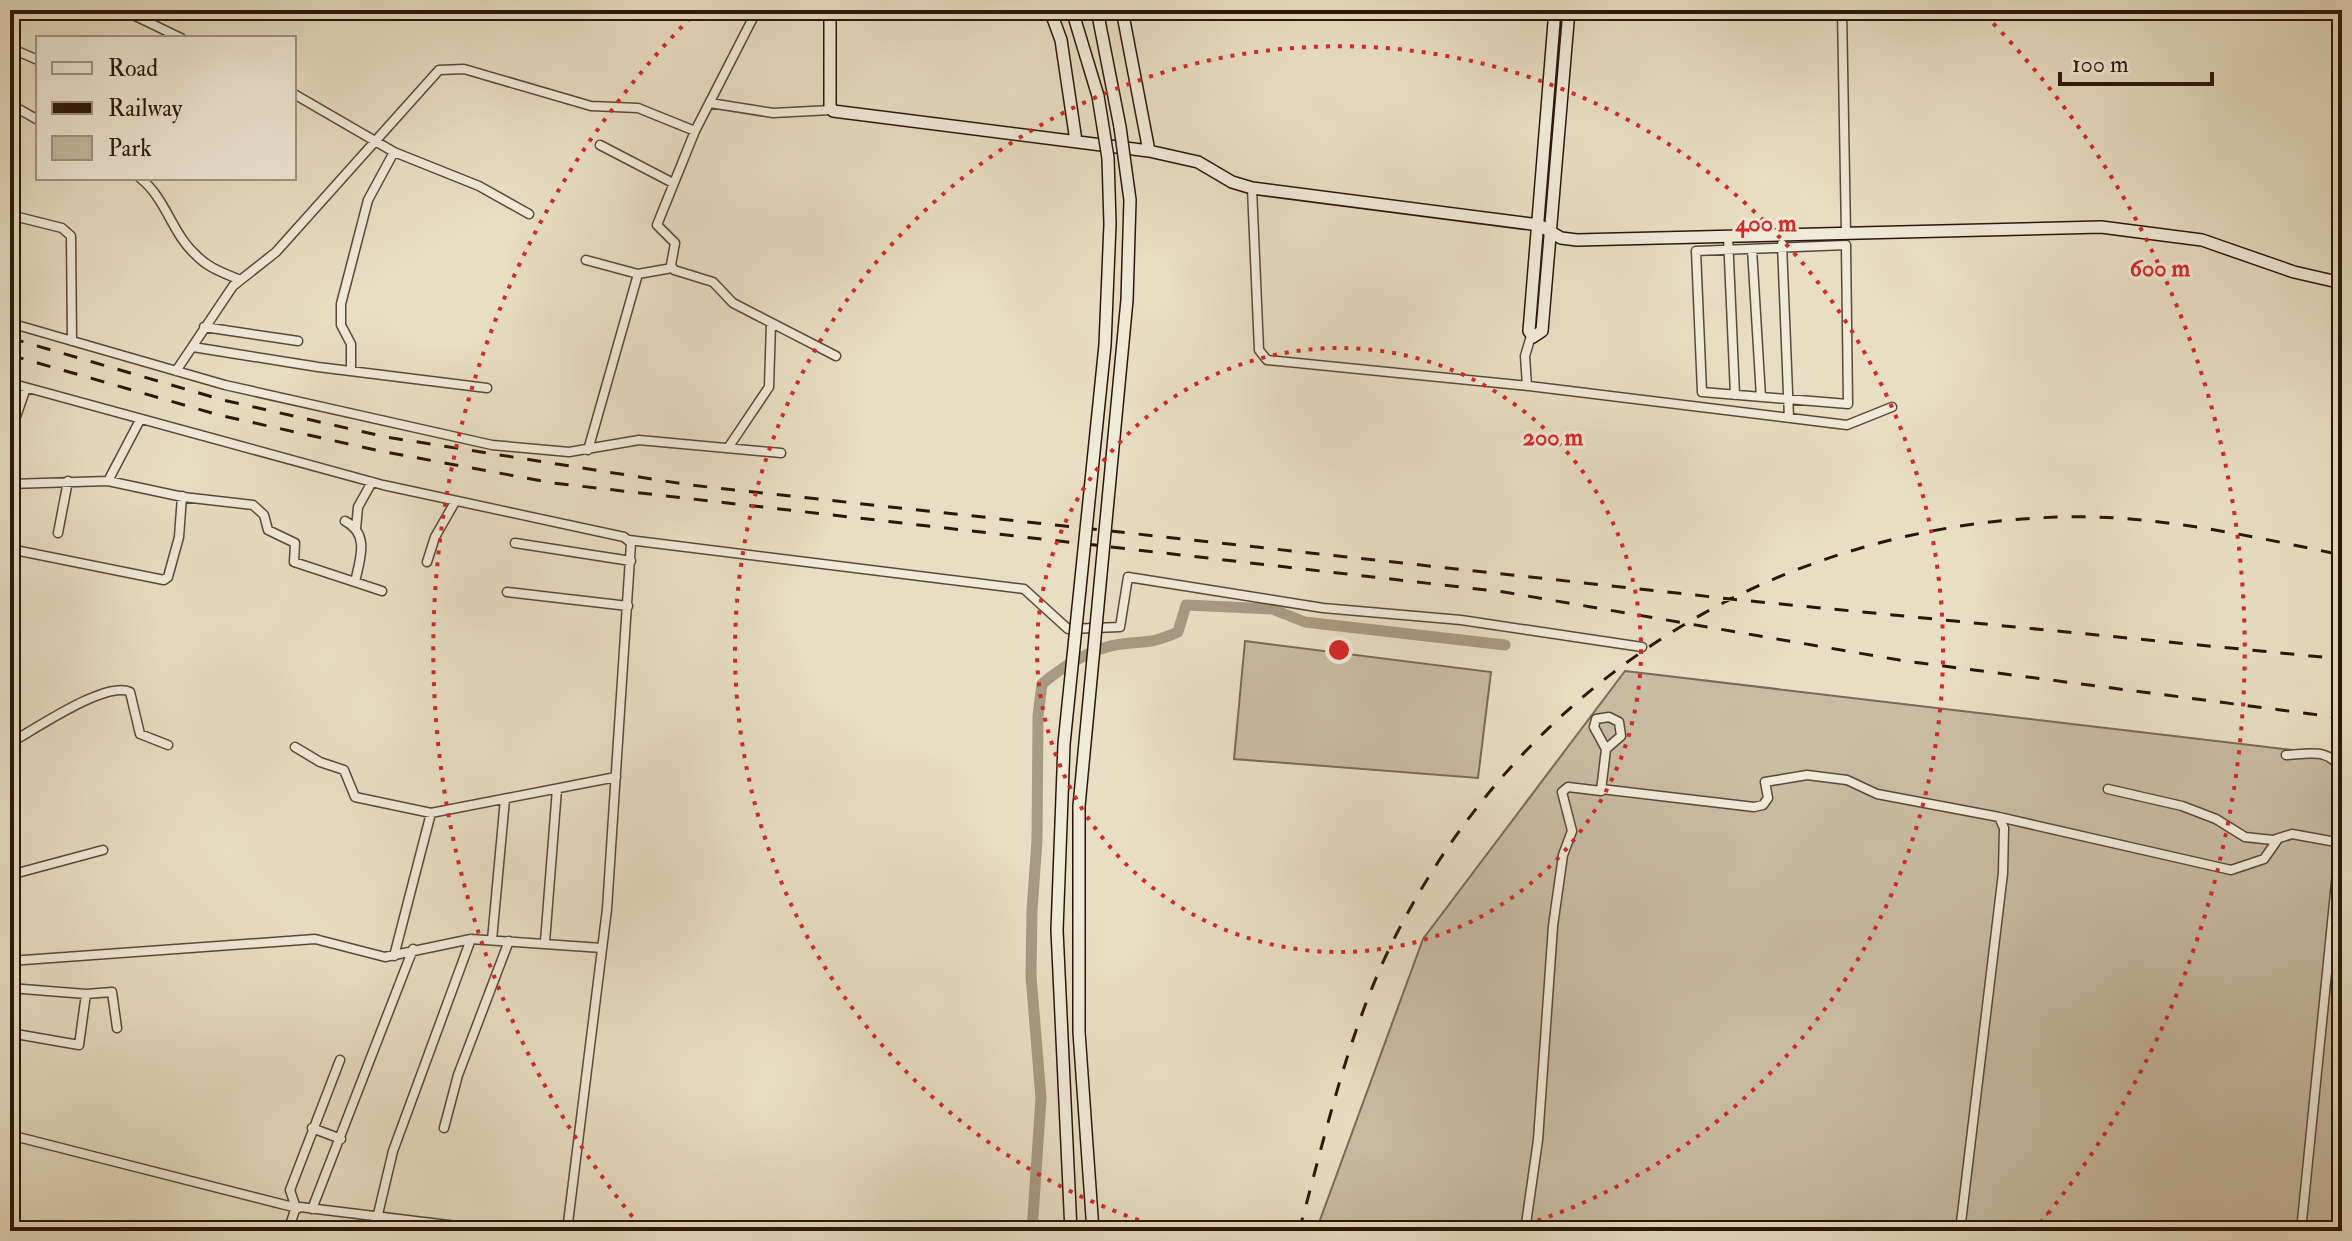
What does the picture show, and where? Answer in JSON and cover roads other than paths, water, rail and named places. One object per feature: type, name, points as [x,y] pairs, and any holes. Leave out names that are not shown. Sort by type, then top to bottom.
[{"type":"street","points":[[672,268],[675,243],[657,224],[695,131],[757,10]]},
{"type":"street","points":[[830,10],[831,110]]},
{"type":"street","points":[[1050,10],[1061,40],[1076,141]]},
{"type":"street","points":[[1071,1231],[1057,930],[1062,790],[1083,541],[1107,314],[1110,224],[1108,158],[1098,96],[1072,10]]},
{"type":"street","points":[[1093,1231],[1079,1032],[1079,806],[1130,249],[1130,200],[1117,97],[1097,10]]},
{"type":"street","points":[[1122,10],[1149,151]]},
{"type":"street","points":[[1527,386],[1525,356],[1531,336],[1539,336],[1542,331],[1543,227],[1555,10]]},
{"type":"street","points":[[1543,227],[1569,10]]},
{"type":"street","points":[[1842,10],[1846,234]]},
{"type":"street","points":[[129,13],[177,36]]},
{"type":"street","points":[[10,48],[36,59]]},
{"type":"street","points":[[176,371],[204,327],[240,280],[276,252],[439,70],[455,68],[591,106],[638,108],[695,131]]},
{"type":"street","points":[[296,95],[394,152],[466,180],[529,214]]},
{"type":"street","points":[[710,103],[773,113],[831,110],[1149,151],[1198,162],[1232,182],[1252,188],[1543,227],[1561,238],[1728,236],[1782,241],[1846,245],[1848,404],[1737,396],[1702,392],[1696,251],[1752,249],[1782,241],[1846,234],[2010,227],[2140,230],[2202,240],[2294,272],[2342,283]]},
{"type":"street","points":[[10,104],[36,119]]},
{"type":"street","points":[[600,145],[673,183]]},
{"type":"street","points":[[351,371],[351,344],[341,325],[341,304],[368,200],[394,152]]},
{"type":"street","points":[[142,180],[156,195],[193,253],[218,271],[240,280]]},
{"type":"street","points":[[1252,188],[1259,350],[1264,358],[1852,425],[1892,407]]},
{"type":"street","points":[[10,215],[62,228],[71,236],[72,341]]},
{"type":"street","points":[[1728,236],[1737,396],[1735,412]]},
{"type":"street","points":[[1782,241],[1789,418]]},
{"type":"street","points":[[1752,249],[1761,397]]},
{"type":"street","points":[[586,260],[638,274],[672,268],[713,282],[733,303],[836,356]]},
{"type":"street","points":[[588,450],[638,274]]},
{"type":"street","points":[[10,323],[176,371],[446,437],[528,450],[588,450],[639,440],[781,453]]},
{"type":"street","points":[[728,448],[769,387],[771,323]]},
{"type":"street","points":[[204,327],[298,341]]},
{"type":"street","points":[[193,347],[487,388]]},
{"type":"street","points":[[10,383],[372,482],[629,540],[1024,589],[1068,629],[1120,627],[1128,577],[1337,610],[1461,620],[1642,647]]},
{"type":"street","points":[[10,434],[26,388]]},
{"type":"street","points":[[108,481],[140,420]]},
{"type":"street","points":[[58,533],[68,481]]},
{"type":"street","points":[[10,484],[108,481],[182,496],[253,505],[264,515],[268,530],[295,543],[294,562],[382,591]]},
{"type":"street","points":[[355,582],[362,544],[356,529],[358,507],[372,482]]},
{"type":"street","points":[[10,549],[164,580],[168,577],[179,537],[182,496]]},
{"type":"street","points":[[427,562],[435,537],[455,502]]},
{"type":"street","points":[[345,521],[356,529]]},
{"type":"street","points":[[567,1231],[602,948],[631,561],[629,540]]},
{"type":"street","points":[[515,543],[631,561]]},
{"type":"street","points":[[507,592],[628,606]]},
{"type":"street","points":[[10,743],[103,692],[125,689],[130,692],[140,734],[168,745]]},
{"type":"street","points":[[295,747],[320,762],[344,770],[355,797],[431,813],[616,777]]},
{"type":"street","points":[[1601,789],[1606,749]]},
{"type":"street","points":[[2286,755],[2331,756],[2342,773]]},
{"type":"street","points":[[1525,1231],[1538,1140],[1553,926],[1563,855],[1572,831],[1562,792],[1568,787],[1754,807],[1763,805],[1768,798],[1765,782],[1807,775],[1847,780],[1877,794],[1999,817],[2231,870],[2264,859],[2278,839]]},
{"type":"street","points":[[545,942],[557,789]]},
{"type":"street","points":[[2108,789],[2182,806],[2216,819],[2245,837],[2278,839],[2292,834],[2321,837],[2336,842],[2340,849]]},
{"type":"street","points":[[492,940],[505,799]]},
{"type":"street","points":[[394,956],[431,813]]},
{"type":"street","points":[[1960,1231],[2003,873],[2004,828],[1999,817]]},
{"type":"street","points":[[2301,1231],[2342,823]]},
{"type":"street","points":[[10,875],[103,850]]},
{"type":"street","points":[[10,961],[315,939],[338,943],[366,954],[394,956],[414,949],[471,939],[602,948]]},
{"type":"street","points":[[374,1231],[385,1174],[471,939]]},
{"type":"street","points":[[444,1128],[458,1075],[509,941]]},
{"type":"street","points":[[312,1209],[414,949]]},
{"type":"street","points":[[10,988],[113,993],[117,1028]]},
{"type":"street","points":[[10,1033],[79,1045],[86,994]]},
{"type":"street","points":[[288,1231],[297,1208],[290,1190],[340,1060]]},
{"type":"street","points":[[312,1128],[341,1139]]},
{"type":"street","points":[[10,1135],[297,1208],[498,1231]]},
{"type":"waterway","points":[[1032,1231],[1041,1098],[1031,976],[1038,716],[1042,684],[1090,653],[1111,646],[1156,640],[1178,632],[1186,605],[1272,609],[1305,622],[1505,645]]},
{"type":"railway","points":[[10,338],[223,400],[386,437],[690,485],[1740,600],[2342,659]]},
{"type":"railway","points":[[10,355],[219,415],[380,451],[553,483],[1504,592],[1905,661],[2342,718]]},
{"type":"railway","points":[[1299,1231],[1339,1083],[1364,1010],[1394,939],[1448,847],[1512,766],[1585,695],[1667,635],[1756,587],[1852,551],[1953,527],[2059,517],[2130,519],[2201,528],[2342,555]]}]
